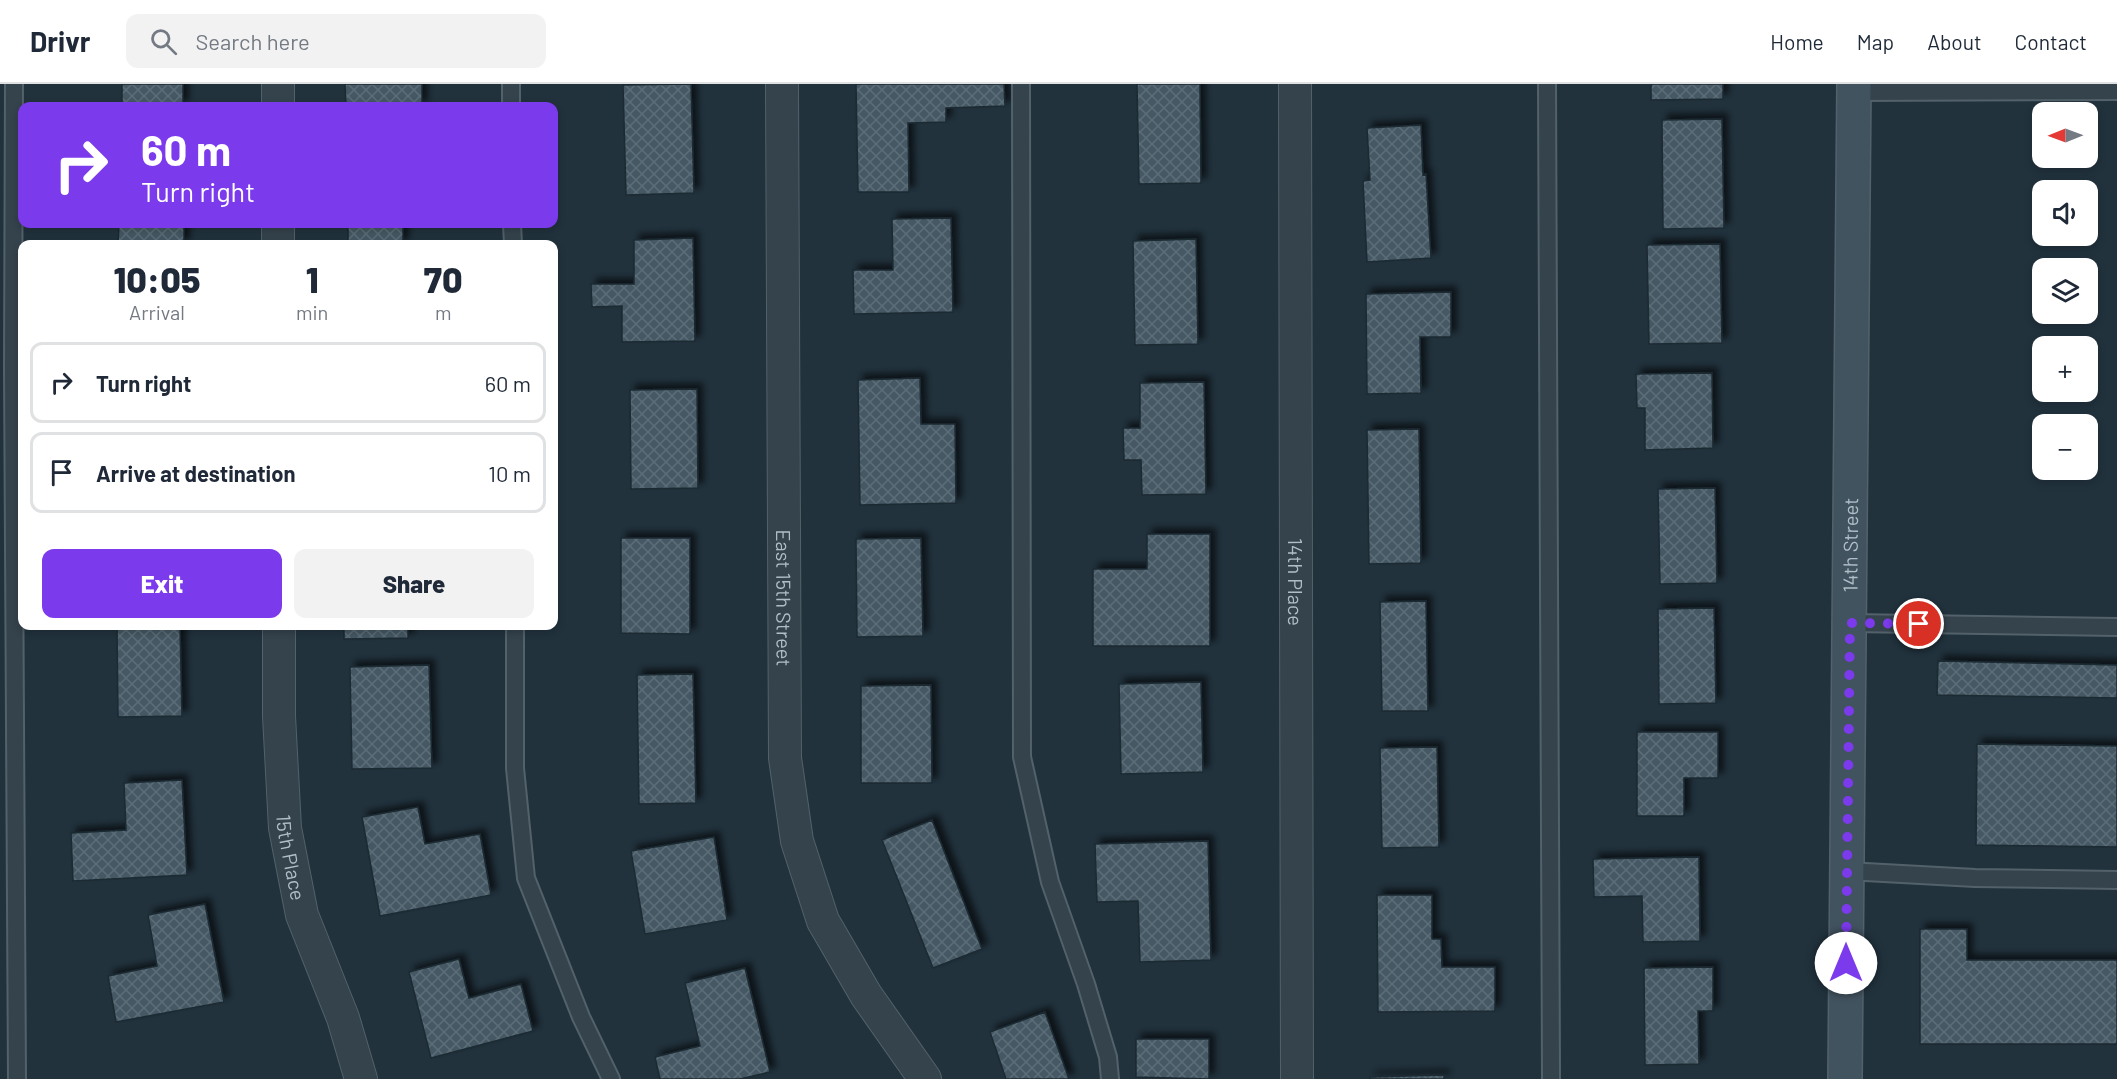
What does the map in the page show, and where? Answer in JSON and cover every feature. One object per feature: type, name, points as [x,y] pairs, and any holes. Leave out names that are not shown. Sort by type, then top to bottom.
[{"type":"main road","name":"14th Street","points":[[1845,1079],[1854,88]]},
{"type":"street","points":[[278,84],[278,102]]},
{"type":"street","name":"East 15th Street","points":[[782,84],[785,758],[797,841],[823,921],[866,995],[925,1079]]},
{"type":"street","name":"14th Place","points":[[1295,84],[1297,1079]]},
{"type":"street","name":"15th Place","points":[[279,630],[279,716],[285,828],[302,915],[343,1018],[361,1079]]},
{"type":"lane","points":[[15,84],[13,380],[17,1079]]},
{"type":"lane","points":[[511,84],[511,102]]},
{"type":"lane","points":[[1021,84],[1022,757],[1050,882],[1089,994],[1108,1057],[1110,1079]]},
{"type":"lane","points":[[1547,84],[1551,1079]]},
{"type":"lane","points":[[1854,88],[2117,91]]},
{"type":"lane","points":[[1850,623],[2117,627]]},
{"type":"lane","points":[[516,630],[515,768],[526,878],[581,1017],[611,1079]]},
{"type":"lane","points":[[1847,871],[1975,878],[2117,880]]},
{"type":"building","points":[[122,84],[183,84],[183,102],[122,102]]},
{"type":"building","points":[[345,84],[422,84],[422,102],[346,102]]},
{"type":"building","points":[[691,84],[694,193],[626,195],[623,85]]},
{"type":"building","points":[[856,84],[1004,84],[1005,106],[946,108],[946,122],[908,123],[909,192],[858,192]]},
{"type":"building","points":[[1137,84],[1200,84],[1201,183],[1139,184]]},
{"type":"building","points":[[1651,84],[1723,84],[1723,99],[1651,100]]},
{"type":"building","points":[[1722,119],[1724,228],[1663,229],[1662,120]]},
{"type":"building","points":[[1421,125],[1431,258],[1367,262],[1363,181],[1370,180],[1367,128]]},
{"type":"building","points":[[951,218],[953,312],[854,314],[853,270],[893,270],[892,219]]},
{"type":"building","points":[[119,228],[184,228],[184,240],[118,240]]},
{"type":"building","points":[[348,228],[403,228],[403,240],[348,240]]},
{"type":"building","points":[[693,238],[695,341],[622,342],[622,306],[592,307],[591,284],[634,284],[634,240]]},
{"type":"building","points":[[1196,239],[1198,344],[1135,345],[1133,241]]},
{"type":"building","points":[[1720,244],[1722,343],[1649,344],[1647,245]]},
{"type":"building","points":[[1451,292],[1451,337],[1420,337],[1421,393],[1367,394],[1366,294]]},
{"type":"building","points":[[1712,373],[1713,448],[1645,450],[1645,408],[1637,408],[1636,374]]},
{"type":"building","points":[[920,378],[921,424],[955,424],[956,503],[860,505],[858,380]]},
{"type":"building","points":[[1204,382],[1206,494],[1142,495],[1141,460],[1124,460],[1123,428],[1140,428],[1140,383]]},
{"type":"building","points":[[697,389],[698,488],[631,489],[630,390]]},
{"type":"building","points":[[1419,429],[1421,563],[1369,564],[1367,430]]},
{"type":"building","points":[[1715,488],[1717,583],[1660,584],[1658,489]]},
{"type":"building","points":[[1147,534],[1210,534],[1210,646],[1093,646],[1093,569],[1147,569]]},
{"type":"building","points":[[621,538],[690,538],[690,634],[621,633]]},
{"type":"building","points":[[921,538],[923,636],[857,637],[856,539]]},
{"type":"building","points":[[1426,601],[1428,711],[1382,711],[1380,602]]},
{"type":"building","points":[[1714,608],[1716,703],[1659,704],[1658,609]]},
{"type":"building","points":[[117,630],[180,630],[182,716],[118,717]]},
{"type":"building","points":[[344,630],[408,630],[408,638],[344,639]]},
{"type":"building","points":[[1938,661],[2117,665],[2117,698],[1937,695]]},
{"type":"building","points":[[429,665],[432,768],[352,769],[350,667]]},
{"type":"building","points":[[693,674],[696,803],[639,804],[637,675]]},
{"type":"building","points":[[1201,682],[1203,772],[1121,774],[1119,684]]},
{"type":"building","points":[[931,685],[932,783],[861,783],[861,686]]},
{"type":"building","points":[[1637,732],[1718,732],[1718,778],[1684,778],[1684,816],[1637,816]]},
{"type":"building","points":[[1977,744],[2117,746],[2117,847],[1976,845]]},
{"type":"building","points":[[1437,747],[1439,847],[1382,848],[1380,748]]},
{"type":"building","points":[[182,780],[187,875],[73,881],[71,833],[126,830],[124,783]]},
{"type":"building","points":[[418,807],[425,844],[480,834],[491,895],[380,916],[362,817]]},
{"type":"building","points":[[932,820],[982,949],[933,968],[882,840]]},
{"type":"building","points":[[714,837],[727,920],[645,934],[631,851]]},
{"type":"building","points":[[1208,841],[1211,960],[1140,962],[1138,901],[1097,902],[1095,844]]},
{"type":"building","points":[[1699,857],[1700,941],[1643,942],[1642,896],[1594,897],[1593,859]]},
{"type":"building","points":[[1377,895],[1432,895],[1432,939],[1441,939],[1442,967],[1495,967],[1495,1011],[1378,1012]]},
{"type":"building","points":[[205,904],[224,1002],[116,1022],[108,976],[157,966],[148,915]]},
{"type":"building","points":[[1920,929],[1967,929],[1967,960],[2117,960],[2117,1044],[1920,1044]]},
{"type":"building","points":[[459,959],[469,998],[521,984],[533,1031],[431,1058],[409,972]]},
{"type":"building","points":[[1713,967],[1713,1011],[1698,1011],[1699,1064],[1645,1065],[1644,968]]},
{"type":"building","points":[[745,968],[770,1072],[740,1079],[660,1079],[655,1057],[700,1046],[685,983]]},
{"type":"building","points":[[1045,1012],[1069,1079],[1006,1079],[990,1032]]},
{"type":"building","points":[[1136,1039],[1209,1039],[1209,1079],[1136,1077]]},
{"type":"building","points":[[1444,1075],[1444,1079],[1370,1079],[1370,1077]]},
{"type":"route","points":[[1846,963],[1850,623],[1919,624]]}]
